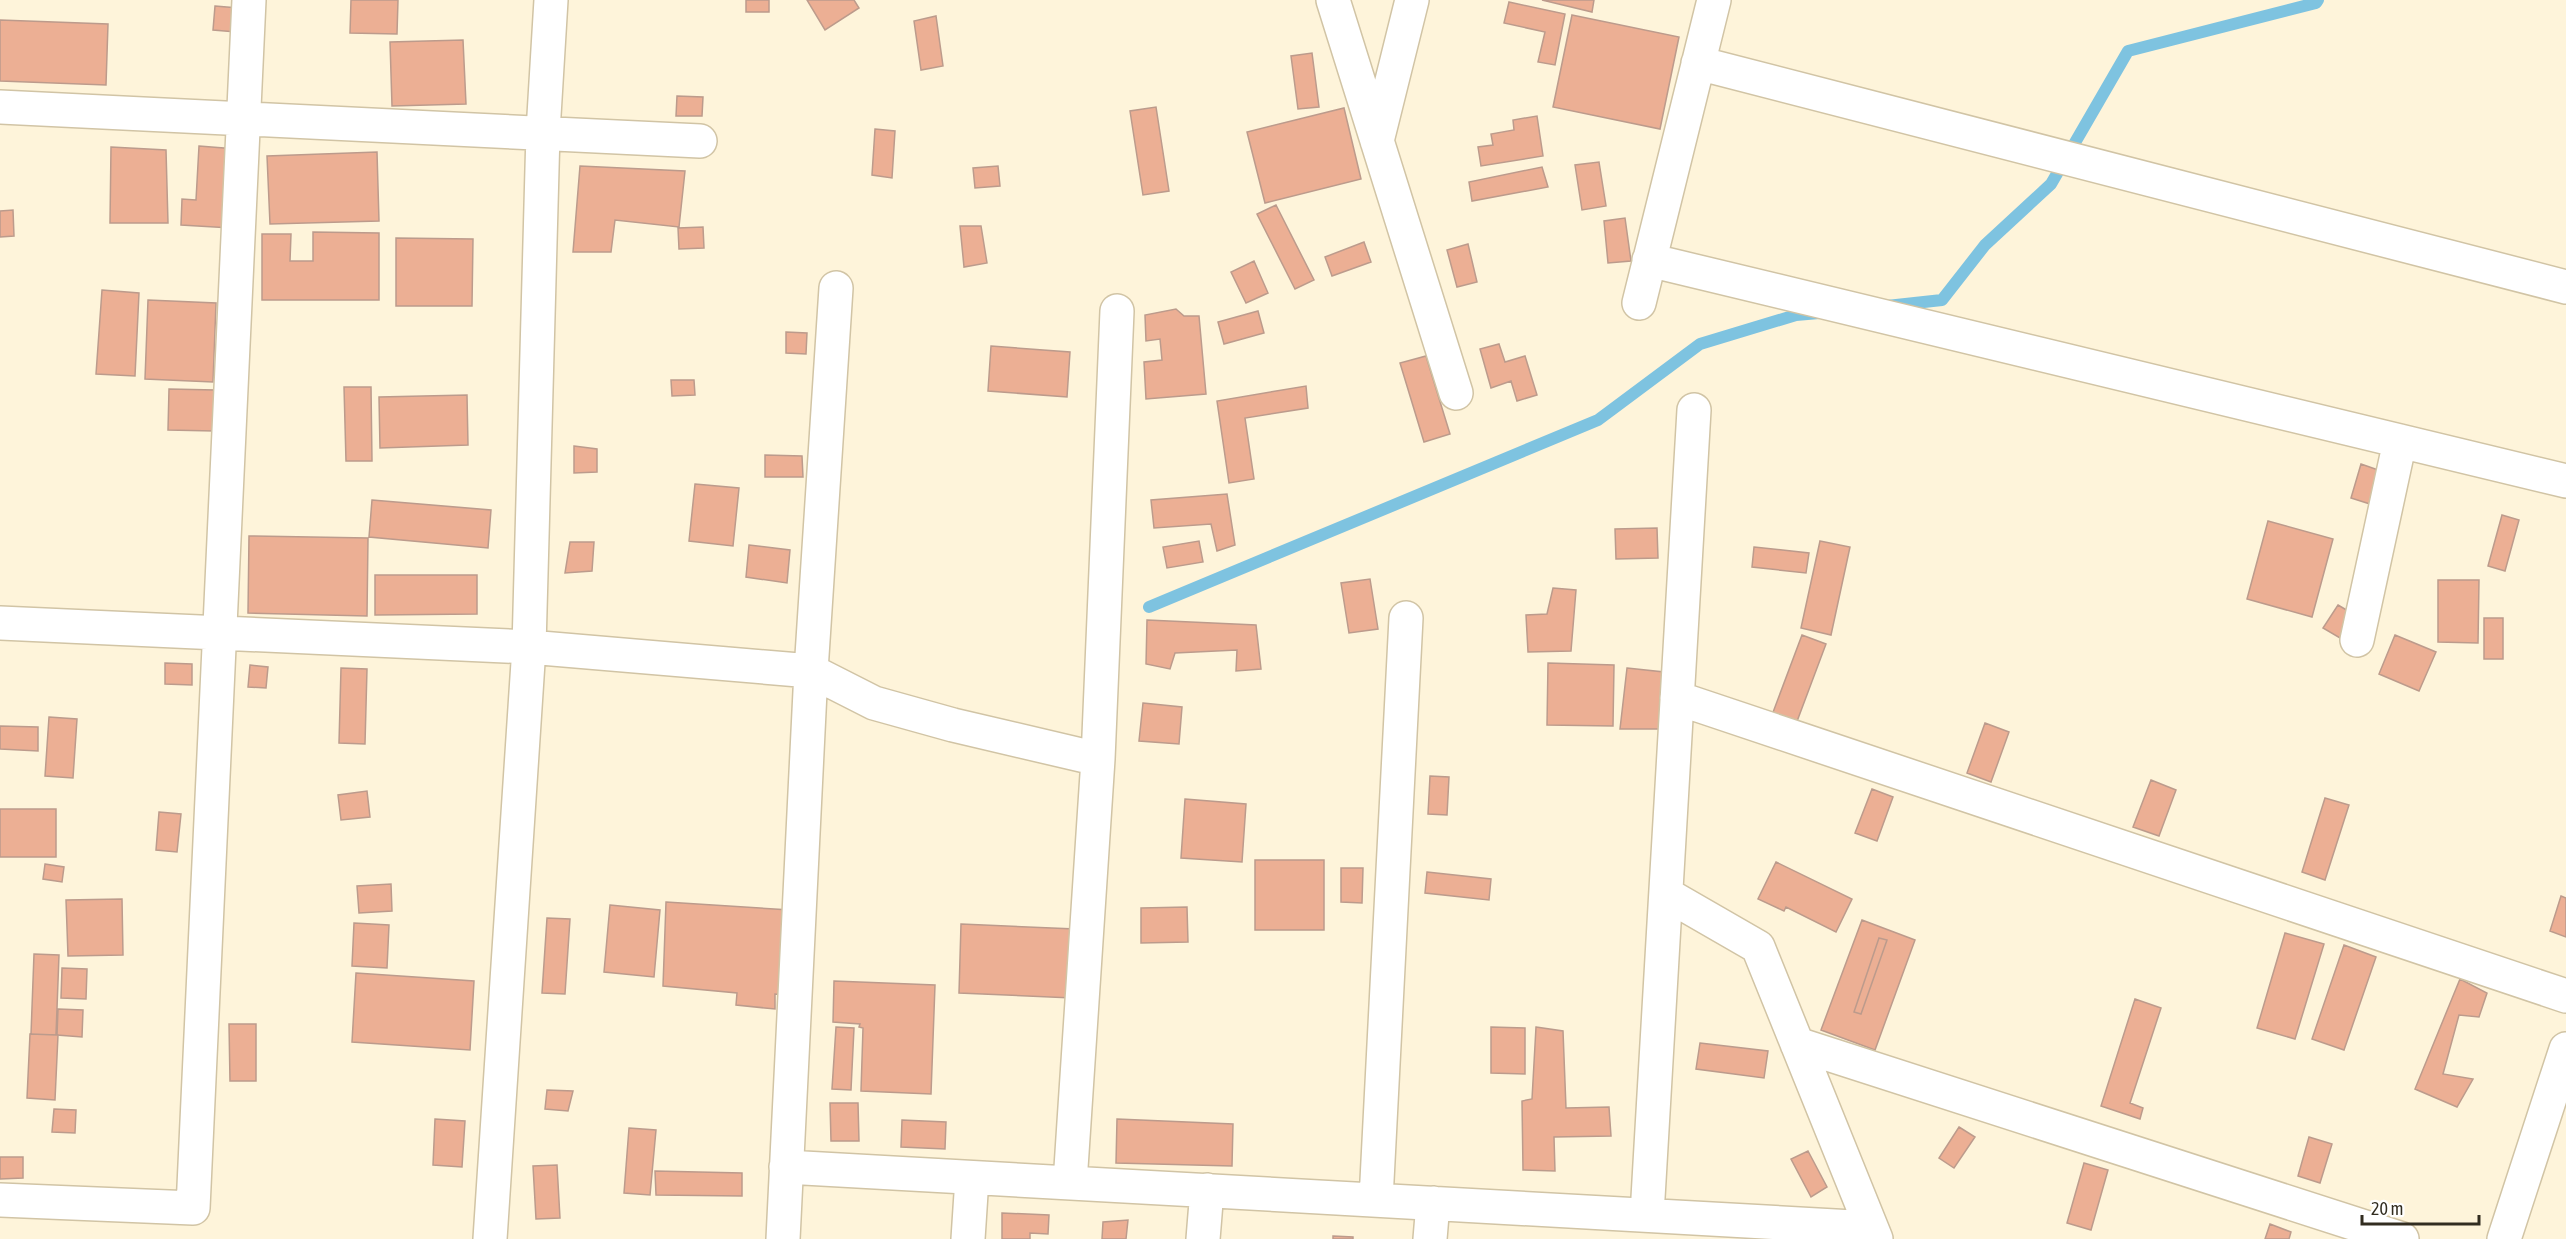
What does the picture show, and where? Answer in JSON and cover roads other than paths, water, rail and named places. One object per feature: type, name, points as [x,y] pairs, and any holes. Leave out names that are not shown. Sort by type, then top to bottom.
[{"type":"street","points":[[0,1200],[193,1208],[249,0]]},
{"type":"street","points":[[490,1239],[529,647],[543,132],[551,0]]},
{"type":"street","points":[[1333,0],[1456,393]]},
{"type":"street","points":[[1377,141],[1412,0]]},
{"type":"street","points":[[1639,303],[1714,0]]},
{"type":"street","points":[[1698,63],[2566,287]]},
{"type":"street","points":[[0,107],[244,117],[700,141]]},
{"type":"street","points":[[1649,260],[2566,481]]},
{"type":"street","points":[[783,1239],[811,671],[836,288]]},
{"type":"street","points":[[1070,1183],[1098,759],[1117,311]]},
{"type":"street","points":[[1647,1215],[1694,410]]},
{"type":"street","points":[[2357,640],[2400,441]]},
{"type":"street","points":[[1376,1200],[1406,618]]},
{"type":"street","points":[[0,623],[529,647],[811,671],[874,703],[953,725],[1098,759]]},
{"type":"street","points":[[1677,698],[2566,996]]},
{"type":"street","points":[[786,1167],[1647,1215],[1681,1228],[1874,1233],[1758,947],[1666,894]]},
{"type":"street","points":[[1797,1044],[2402,1239]]},
{"type":"street","points":[[2504,1239],[2566,1049]]},
{"type":"street","points":[[968,1239],[972,1178]]},
{"type":"street","points":[[1203,1239],[1207,1190]]},
{"type":"street","points":[[1430,1239],[1433,1203]]},
{"type":"waterway","points":[[1887,306],[1942,300],[1985,245],[2051,184],[2128,51],[2316,3],[2318,0]]},
{"type":"waterway","points":[[1149,607],[1598,420],[1700,344],[1796,315],[1819,313]]}]
